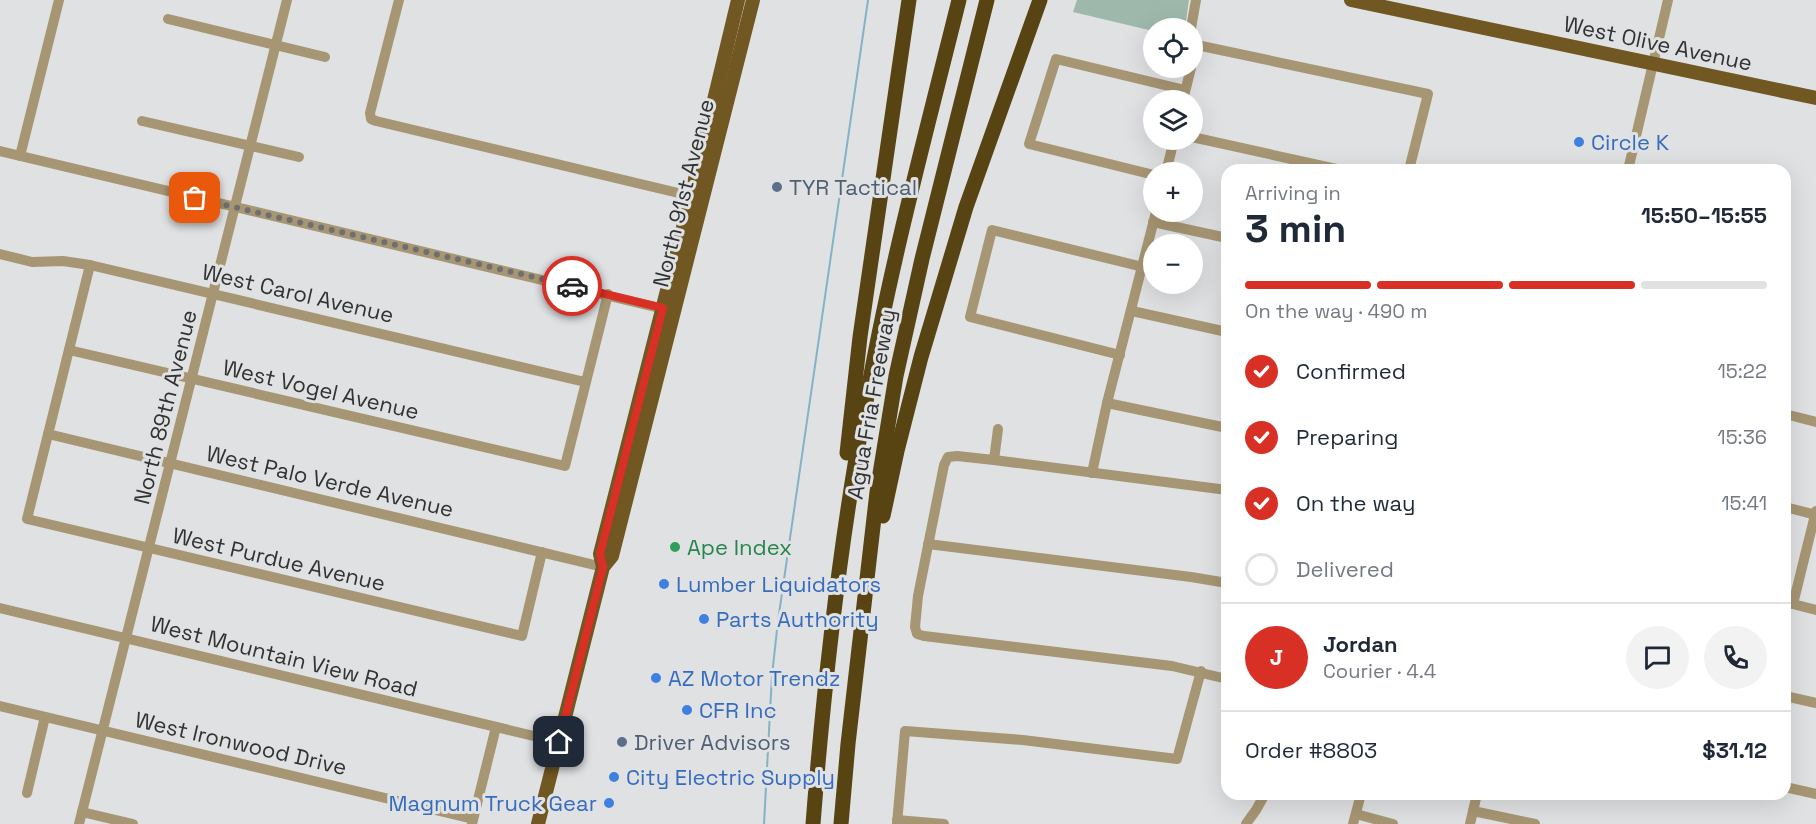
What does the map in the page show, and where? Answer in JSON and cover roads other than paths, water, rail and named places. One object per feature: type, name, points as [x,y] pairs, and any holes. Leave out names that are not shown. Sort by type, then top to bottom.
[{"type":"highway","points":[[836,594],[834,549],[860,338],[909,0]]},
{"type":"highway","name":"Agua Fria Freeway","points":[[813,824],[821,723],[836,594],[866,401],[887,295],[959,0]]},
{"type":"highway","name":"Agua Fria Freeway","points":[[841,824],[877,492],[896,376],[922,259],[987,0]]},
{"type":"highway","points":[[848,744],[883,516],[908,408],[966,207],[1040,0]]},
{"type":"main road","name":"West Olive Avenue","points":[[1351,0],[1388,4],[1816,98]]},
{"type":"main road","points":[[738,1],[753,3]]},
{"type":"main road","name":"North 91st Avenue","points":[[723,94],[738,1]]},
{"type":"main road","name":"North 91st Avenue","points":[[538,824],[603,567],[600,554],[636,436],[723,94],[753,3]]},
{"type":"street","points":[[20,156],[59,0]]},
{"type":"street","name":"North 89th Avenue","points":[[79,824],[287,0]]},
{"type":"street","points":[[399,0],[370,113],[371,119],[697,197]]},
{"type":"street","points":[[1193,18],[1196,0]]},
{"type":"street","points":[[1629,164],[1668,0]]},
{"type":"street","points":[[168,19],[325,57]]},
{"type":"street","points":[[1203,46],[1428,94],[1410,164]]},
{"type":"street","points":[[1143,172],[1029,144],[1056,59],[1166,90]]},
{"type":"street","points":[[142,121],[299,157]]},
{"type":"street","points":[[1203,139],[1314,164]]},
{"type":"street","points":[[0,151],[669,310]]},
{"type":"street","points":[[1173,222],[1221,235]]},
{"type":"street","points":[[1092,473],[1107,403],[1132,311],[1143,267],[992,230],[970,317],[1120,355]]},
{"type":"street","name":"West Carol Avenue","points":[[0,254],[32,262],[63,261],[90,265],[585,382]]},
{"type":"street","points":[[48,434],[90,265]]},
{"type":"street","points":[[585,382],[608,294]]},
{"type":"street","points":[[1132,311],[1221,331]]},
{"type":"street","name":"West Vogel Avenue","points":[[69,350],[565,466],[585,382]]},
{"type":"street","points":[[1107,403],[1221,427]]},
{"type":"street","points":[[1791,416],[1816,422]]},
{"type":"street","points":[[994,460],[998,429]]},
{"type":"street","name":"West Palo Verde Avenue","points":[[48,434],[603,567]]},
{"type":"street","name":"West Purdue Avenue","points":[[48,434],[27,519],[150,549],[522,636],[542,552]]},
{"type":"street","points":[[1221,489],[994,460],[948,457],[944,465],[928,544],[915,627],[917,634],[924,636],[1172,666],[1221,677]]},
{"type":"street","points":[[1791,508],[1816,513],[1791,596]]},
{"type":"street","points":[[928,544],[1221,582]]},
{"type":"street","points":[[1791,604],[1816,610]]},
{"type":"street","name":"West Mountain View Road","points":[[0,608],[559,742]]},
{"type":"street","points":[[944,824],[897,822],[905,730],[1023,740],[1177,759],[1201,671]]},
{"type":"street","points":[[1791,697],[1816,703]]},
{"type":"street","name":"West Ironwood Drive","points":[[0,706],[473,821]]},
{"type":"street","points":[[27,793],[45,717]]},
{"type":"street","points":[[473,821],[496,727]]},
{"type":"street","points":[[1791,788],[1816,794]]},
{"type":"street","points":[[1246,824],[1262,800]]},
{"type":"street","points":[[1359,800],[1354,819],[1393,824]]},
{"type":"street","points":[[1470,824],[1476,800]]},
{"type":"street","points":[[1473,811],[1535,824]]},
{"type":"street","points":[[82,812],[133,824]]},
{"type":"waterway","points":[[764,824],[772,675],[778,621],[868,0]]},
{"type":"place","name":"Circle K","points":[[1579,142]]},
{"type":"place","name":"TYR Tactical","points":[[777,187]]},
{"type":"place","name":"Ape Index","points":[[675,547]]},
{"type":"place","name":"Lumber Liquidators","points":[[664,584]]},
{"type":"place","name":"Parts Authority","points":[[704,619]]},
{"type":"place","name":"AZ Motor Trendz","points":[[656,678]]},
{"type":"place","name":"CFR Inc","points":[[687,710]]},
{"type":"place","name":"Driver Advisors","points":[[622,742]]},
{"type":"place","name":"City Electric Supply","points":[[614,777]]},
{"type":"place","name":"Magnum Truck Gear","points":[[609,803]]}]
